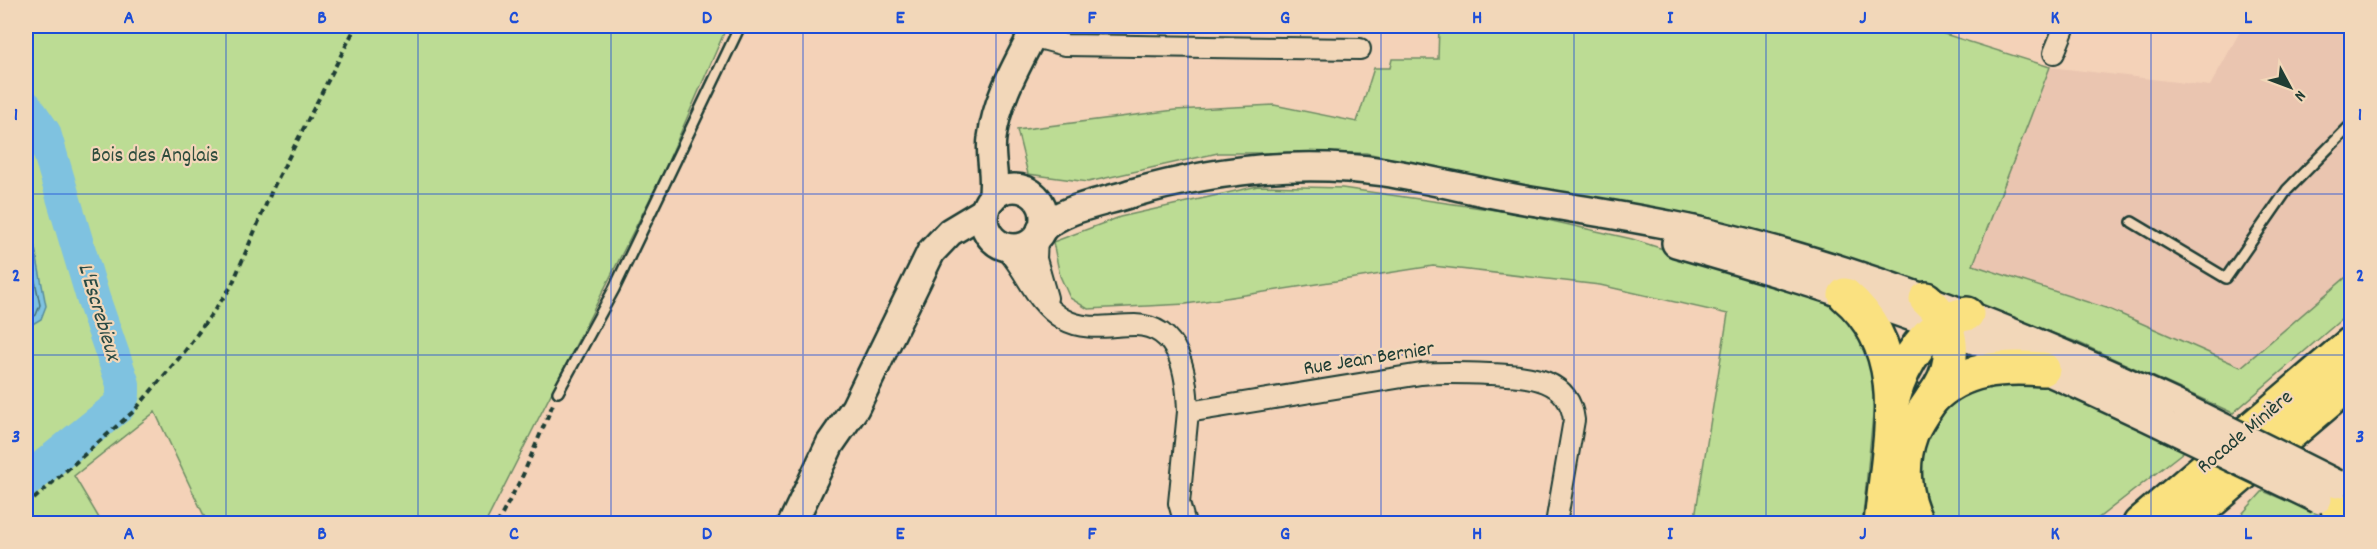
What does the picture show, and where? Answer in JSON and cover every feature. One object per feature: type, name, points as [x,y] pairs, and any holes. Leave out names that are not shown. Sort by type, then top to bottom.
[{"type":"highway","points":[[1845,295],[1864,314],[1882,343],[1891,381],[1881,524]]},
{"type":"highway","points":[[1891,406],[1896,385],[1908,361],[1945,319]]},
{"type":"highway","points":[[1917,524],[1905,487],[1905,461],[1911,436],[1940,386],[1948,366],[1945,319]]},
{"type":"highway","name":"Rocade Minière","points":[[2140,524],[2352,343]]},
{"type":"highway","points":[[1927,405],[1952,384],[1973,373],[2010,367],[2043,369]]},
{"type":"highway","points":[[2214,524],[2273,468],[2344,387]]},
{"type":"highway","name":"Rocade Minière","points":[[2184,524],[2344,387]]},
{"type":"highway","points":[[2115,524],[2153,497],[2213,462]]},
{"type":"street","points":[[2055,53],[2065,26]]},
{"type":"street","points":[[1185,524],[1179,503],[1188,412],[1186,380],[1176,348],[1155,329],[1135,325],[1080,326],[1060,318],[1039,298],[1015,260],[986,229],[994,172],[992,139],[1007,83],[1034,31],[1065,45],[1360,49]]},
{"type":"street","points":[[998,111],[999,132],[1005,160],[1042,208],[1036,259],[1041,284],[1048,301],[1060,318]]},
{"type":"street","points":[[792,524],[830,444],[855,408],[936,245],[950,232],[1006,189],[1049,198],[1076,198],[1153,187],[1240,170],[1318,166],[1383,172],[1537,202],[1593,210],[1732,239],[1821,263],[1945,319],[2043,369],[2177,418]]},
{"type":"street","points":[[915,285],[936,259],[951,247],[974,239],[1019,247],[1050,222],[1073,211],[1153,187]]},
{"type":"street","points":[[1537,202],[1845,295],[1945,319],[2080,360],[2177,418],[2341,504]]},
{"type":"street","name":"Rue Jean Bernier","points":[[1188,412],[1421,374],[1456,372],[1534,377],[1557,388],[1573,411],[1572,432],[1556,524]]},
{"type":"lane","points":[[558,392],[614,290],[740,26]]},
{"type":"lane","points":[[2132,222],[2226,278],[2287,190],[2352,124]]},
{"type":"path","points":[[26,506],[134,411],[185,351],[231,287],[273,188],[356,26]]},
{"type":"path","points":[[497,524],[524,475],[558,392]]},
{"type":"shaded area","points":[[2243,26],[2351,26],[2351,273],[2242,367],[2109,309],[1973,265],[2050,67],[2210,86]]},
{"type":"green space","name":"Bois des Anglais","points":[[26,26],[727,26],[663,173],[485,524],[205,523],[207,522],[155,412],[74,476],[102,523],[26,523]]},
{"type":"green space","points":[[1439,26],[1919,26],[2050,67],[1973,265],[2109,309],[2241,367],[2351,273],[2351,311],[2233,413],[2077,342],[1914,283],[1765,236],[1366,153],[1218,153],[1088,182],[1028,174],[1017,130],[1175,110],[1274,105],[1357,122],[1374,68],[1390,68],[1392,59],[1438,59]]},
{"type":"green space","points":[[1258,186],[1342,188],[1516,213],[1632,239],[1818,299],[1850,317],[1866,338],[1875,395],[1863,516],[1890,518],[1923,502],[1922,447],[1945,405],[1984,386],[2034,381],[2187,449],[2092,523],[1694,523],[1728,314],[1600,285],[1433,266],[1186,304],[1088,309],[1070,298],[1060,276],[1053,242],[1120,217]]},
{"type":"green space","points":[[2263,491],[2322,516],[2331,523],[2233,524]]},
{"type":"water","points":[[26,219],[35,248],[46,306],[41,319],[26,328]]},
{"type":"waterway","name":"L'Escrebieux","points":[[26,107],[44,133],[93,298],[123,384],[119,406],[26,481]]}]
